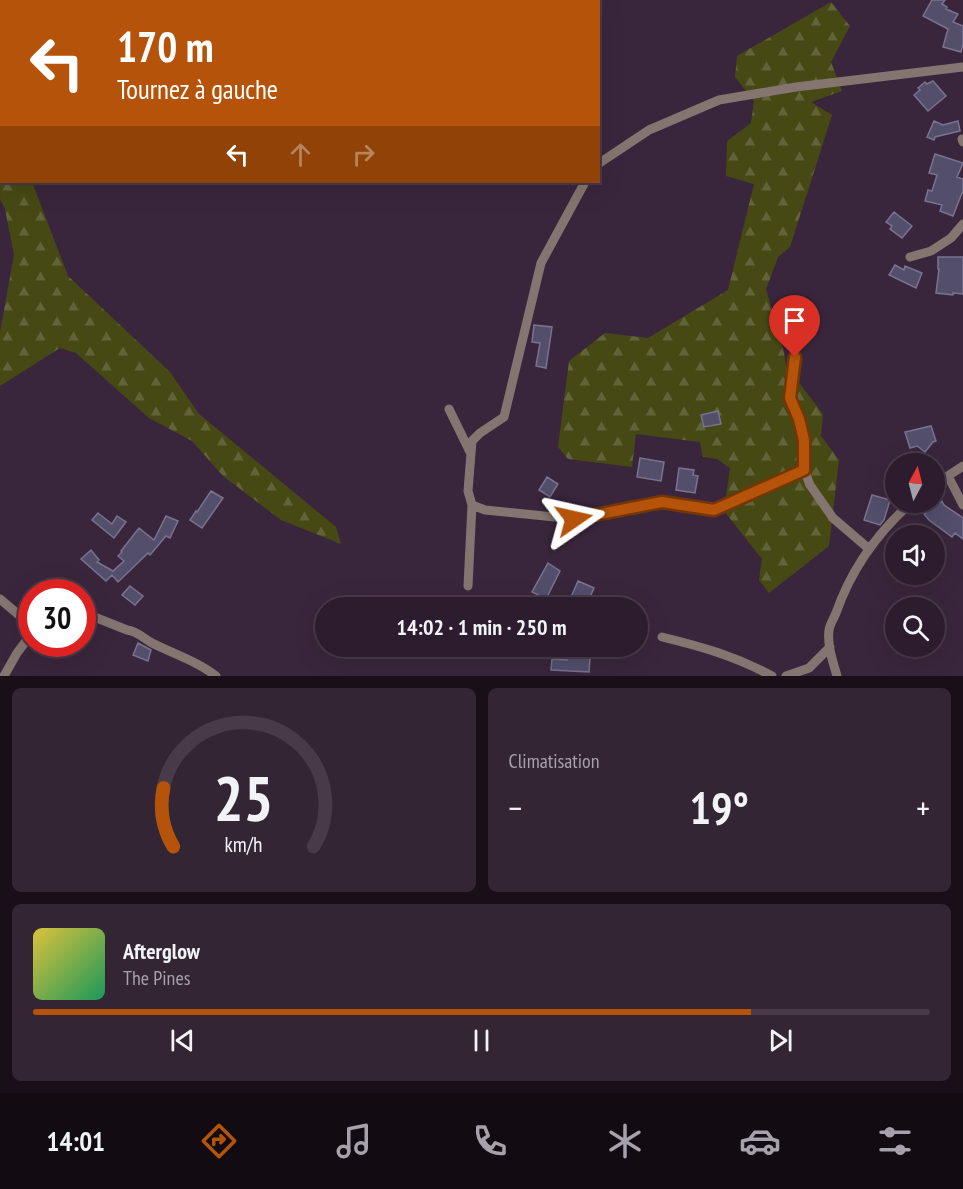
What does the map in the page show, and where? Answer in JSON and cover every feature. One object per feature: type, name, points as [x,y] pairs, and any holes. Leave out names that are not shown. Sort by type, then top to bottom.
[{"type":"street","points":[[600,163],[649,130],[719,100],[796,87],[963,67]]},
{"type":"street","points":[[468,586],[472,505],[468,491],[472,441],[504,417],[541,263],[584,183]]},
{"type":"street","points":[[910,257],[931,251],[951,238],[963,224]]},
{"type":"street","points":[[795,357],[790,398],[799,419],[804,440],[804,470],[810,485],[833,518],[868,548]]},
{"type":"street","points":[[449,408],[471,454]]},
{"type":"street","points":[[945,478],[963,466]]},
{"type":"street","points":[[472,505],[485,510],[574,519],[662,502],[714,510],[804,470]]},
{"type":"street","points":[[948,476],[963,505]]},
{"type":"street","points":[[837,676],[830,647],[829,630],[841,596],[868,548],[899,513]]},
{"type":"street","points":[[0,598],[18,614]]},
{"type":"street","points":[[96,618],[134,631],[152,643],[182,655],[216,676]]},
{"type":"street","points":[[662,637],[701,646],[743,660],[772,676]]},
{"type":"street","points":[[786,676],[809,668],[830,647]]},
{"type":"street","points":[[4,676],[18,654]]},
{"type":"green space","points":[[831,2],[850,26],[831,62],[842,91],[811,102],[832,115],[790,247],[778,257],[766,289],[786,366],[823,414],[821,436],[839,460],[829,546],[769,593],[759,580],[762,559],[724,511],[730,468],[717,459],[703,457],[700,442],[636,434],[632,467],[568,459],[558,447],[569,361],[605,333],[648,338],[728,290],[754,184],[726,176],[727,141],[751,123],[754,101],[735,77],[737,56]]},
{"type":"green space","points":[[0,183],[32,183],[68,276],[170,372],[199,414],[336,527],[341,544],[281,520],[223,476],[192,441],[149,418],[76,353],[60,348],[0,386],[0,332],[14,255],[5,209],[0,199]]},
{"type":"building","points":[[932,0],[945,0],[942,4],[947,7],[946,9],[958,14],[953,22],[963,26],[961,52],[943,47],[948,29],[923,16]]},
{"type":"building","points":[[933,81],[946,96],[928,111],[914,95],[925,82],[927,84]]},
{"type":"building","points":[[934,121],[943,125],[958,121],[960,131],[935,137],[934,140],[927,137]]},
{"type":"building","points":[[935,154],[963,163],[957,177],[963,179],[963,193],[953,216],[940,211],[942,205],[925,201],[928,190],[932,191],[937,175],[929,173]]},
{"type":"building","points":[[894,212],[912,226],[902,238],[890,229],[892,226],[886,222]]},
{"type":"building","points":[[938,257],[963,257],[963,294],[936,293]]},
{"type":"building","points":[[895,265],[904,270],[905,266],[922,273],[916,288],[889,275]]},
{"type":"building","points":[[534,325],[552,327],[546,368],[536,366],[540,343],[532,342]]},
{"type":"building","points":[[718,411],[721,424],[704,427],[701,415]]},
{"type":"building","points":[[931,426],[936,441],[925,452],[917,446],[910,448],[905,432]]},
{"type":"building","points":[[640,458],[664,462],[661,481],[637,477]]},
{"type":"building","points":[[679,468],[694,470],[693,475],[698,476],[695,493],[676,490]]},
{"type":"building","points":[[547,477],[558,484],[550,497],[539,490]]},
{"type":"building","points":[[211,491],[223,498],[202,528],[190,520]]},
{"type":"building","points":[[872,495],[885,499],[886,513],[880,525],[864,520]]},
{"type":"building","points":[[945,506],[963,518],[963,539],[955,533],[952,537],[945,532],[945,525],[936,525],[924,514],[945,513]]},
{"type":"building","points":[[98,513],[112,524],[117,516],[126,522],[114,538],[92,520]]},
{"type":"building","points":[[166,516],[178,521],[170,538],[166,536],[150,555],[148,553],[118,582],[112,575],[106,581],[81,559],[91,550],[99,560],[97,562],[113,571],[124,561],[118,556],[139,528],[154,540]]},
{"type":"building","points":[[548,563],[560,571],[547,597],[532,592]]},
{"type":"building","points":[[578,581],[594,588],[590,597],[571,597]]},
{"type":"building","points":[[130,586],[143,596],[135,605],[122,595]]},
{"type":"building","points":[[138,643],[151,650],[148,661],[133,655]]},
{"type":"building","points":[[567,657],[590,657],[589,672],[551,670],[552,659],[567,660]]},
{"type":"route","points":[[574,519],[662,502],[681,503],[714,510],[804,470],[804,440],[799,419],[790,398],[795,357]]}]
